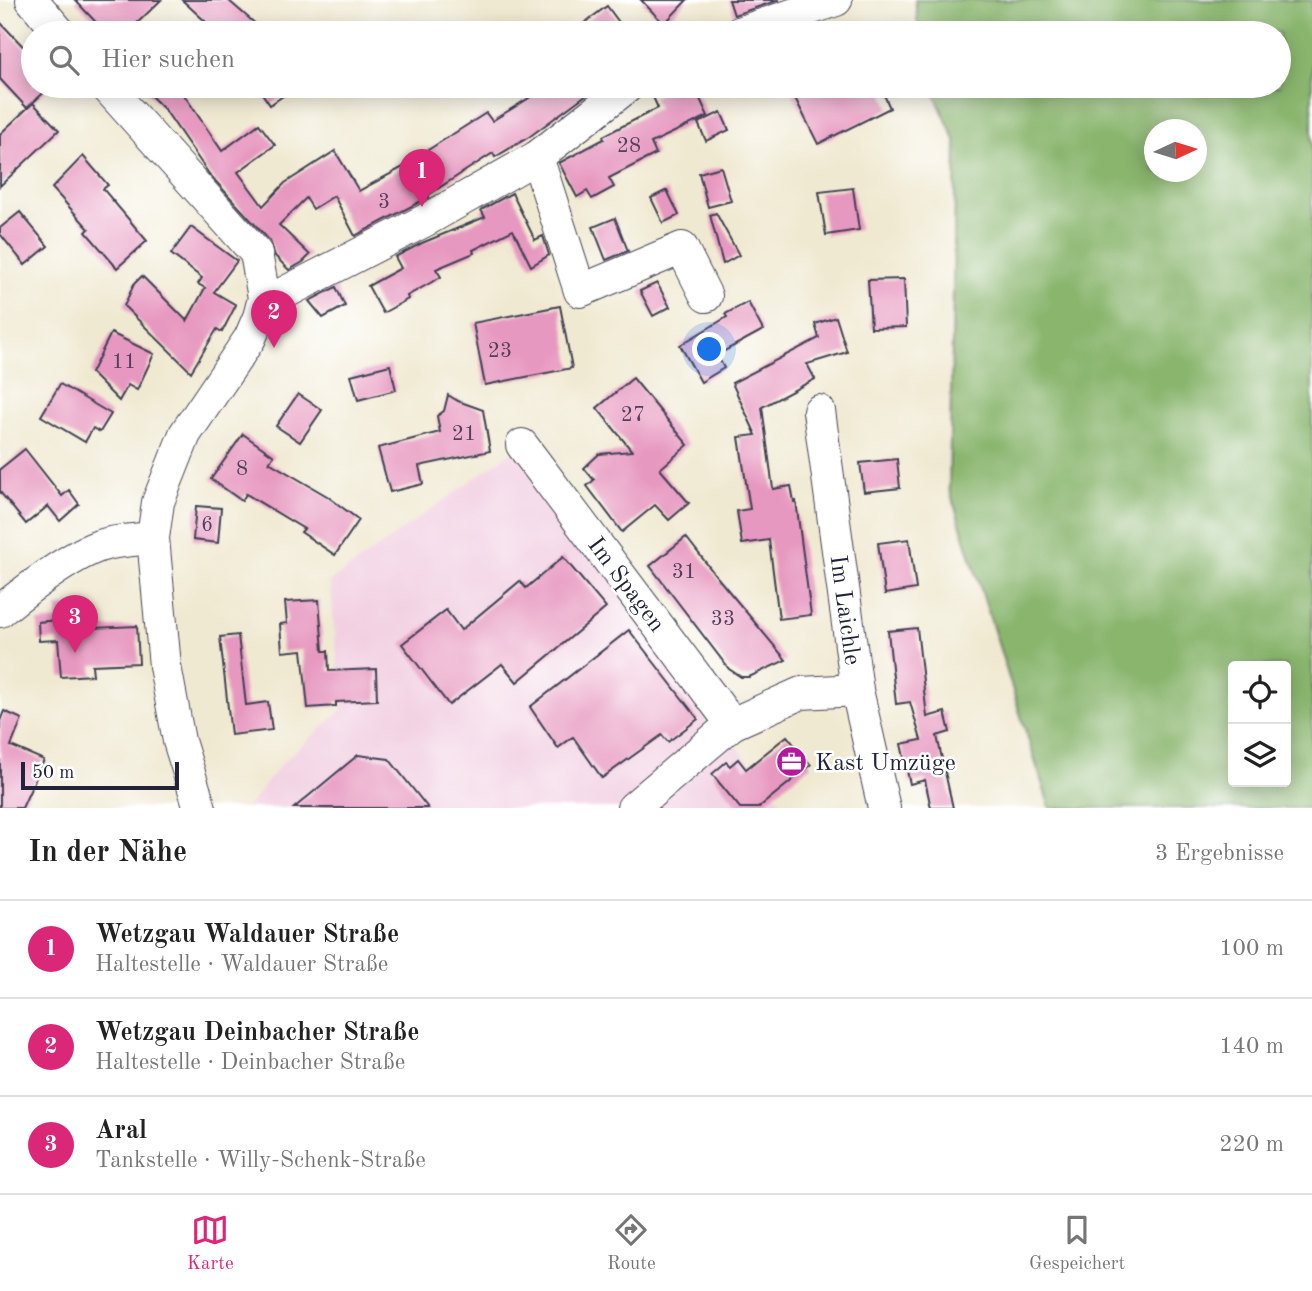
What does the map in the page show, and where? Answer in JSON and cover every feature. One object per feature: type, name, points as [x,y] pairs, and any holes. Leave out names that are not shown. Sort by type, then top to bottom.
[{"type":"street","points":[[32,0],[50,21]]},
{"type":"street","points":[[774,21],[836,0]]},
{"type":"street","points":[[117,98],[256,253],[264,298],[250,338],[184,434],[158,502],[153,538],[164,666],[179,741],[200,808]]},
{"type":"street","points":[[264,298],[282,294],[426,220],[537,157],[613,98]]},
{"type":"street","points":[[537,157],[580,291],[682,248],[706,296]]},
{"type":"street","name":"Im Laichle","points":[[819,411],[857,690],[884,808]]},
{"type":"street","name":"Im Spagen","points":[[522,445],[732,724]]},
{"type":"street","points":[[0,611],[71,560],[98,546],[153,538]]},
{"type":"street","points":[[633,808],[732,724],[801,693],[857,690]]},
{"type":"shaded area","points":[[514,450],[786,808],[247,808],[282,763],[342,710],[330,582]]},
{"type":"green space","points":[[915,0],[1312,0],[1312,808],[1050,808],[949,488],[956,142],[936,98],[1291,98],[1291,21],[918,21]]},
{"type":"building","points":[[75,0],[161,0],[139,21],[95,21]]},
{"type":"building","points":[[182,0],[228,0],[252,21],[205,21]]},
{"type":"building","points":[[641,0],[687,0],[667,21],[661,21]]},
{"type":"building","points":[[729,0],[779,0],[734,15]]},
{"type":"building","points":[[607,6],[618,21],[587,21]]},
{"type":"building","points":[[0,22],[21,44],[21,98],[38,98],[27,108],[0,79]]},
{"type":"building","points":[[153,98],[186,98],[222,151],[259,124],[275,145],[238,172],[263,206],[285,183],[335,151],[359,191],[418,159],[417,157],[486,113],[492,121],[529,98],[582,98],[529,137],[495,157],[493,153],[428,195],[429,197],[355,236],[334,196],[313,209],[306,198],[279,225],[310,255],[289,270],[275,256],[270,241],[209,174],[165,110]]},
{"type":"building","points":[[265,98],[280,98],[270,105]]},
{"type":"building","points":[[653,98],[700,98],[708,116],[651,143],[656,154],[609,178],[614,187],[592,199],[587,191],[577,197],[559,163],[604,139],[603,136],[658,108]]},
{"type":"building","points":[[795,98],[885,98],[890,108],[818,144]]},
{"type":"building","points":[[33,103],[59,130],[0,186],[0,134]]},
{"type":"building","points":[[721,112],[729,130],[706,141],[698,123]]},
{"type":"building","points":[[83,156],[108,185],[103,189],[147,241],[117,268],[86,232],[89,229],[52,188]]},
{"type":"building","points":[[721,167],[731,201],[708,207],[699,173]]},
{"type":"building","points":[[853,188],[859,230],[826,235],[819,192]]},
{"type":"building","points":[[667,190],[679,215],[663,223],[651,198]]},
{"type":"building","points":[[512,193],[535,240],[543,236],[549,255],[531,266],[513,230],[473,250],[474,253],[436,269],[441,277],[383,313],[368,286],[401,268],[395,257],[485,217],[481,210]]},
{"type":"building","points":[[20,212],[48,246],[25,265],[0,234],[0,228]]},
{"type":"building","points":[[716,213],[739,255],[723,264],[710,215]]},
{"type":"building","points":[[615,218],[628,251],[606,260],[593,227]]},
{"type":"building","points":[[191,227],[237,261],[214,292],[236,305],[222,332],[217,329],[191,372],[124,306],[134,284],[142,276],[187,321],[205,288],[198,284],[202,278],[171,254]]},
{"type":"building","points":[[904,279],[906,327],[871,328],[868,280]]},
{"type":"building","points":[[657,283],[670,307],[653,316],[640,291]]},
{"type":"building","points":[[336,287],[345,306],[323,318],[309,301]]},
{"type":"building","points":[[748,302],[763,330],[717,355],[724,368],[701,382],[680,345],[727,317],[725,314]]},
{"type":"building","points":[[560,306],[572,368],[485,385],[473,323]]},
{"type":"building","points":[[836,317],[847,352],[807,364],[815,379],[762,407],[773,489],[791,486],[794,502],[796,501],[811,615],[779,619],[769,540],[742,544],[737,511],[750,509],[739,437],[756,435],[732,383],[819,338],[815,324]]},
{"type":"building","points":[[111,333],[154,354],[137,390],[128,385],[119,401],[91,373]]},
{"type":"building","points":[[390,365],[396,390],[358,400],[351,375]]},
{"type":"building","points":[[633,378],[688,445],[660,469],[689,503],[669,520],[655,505],[622,532],[587,486],[594,480],[584,468],[599,454],[632,451],[597,408]]},
{"type":"building","points":[[60,384],[111,414],[100,432],[93,428],[85,442],[41,416]]},
{"type":"building","points":[[298,394],[322,410],[300,442],[276,426]]},
{"type":"building","points":[[448,395],[483,410],[490,451],[419,466],[423,484],[390,492],[378,448],[440,432],[437,416],[444,411]]},
{"type":"building","points":[[243,434],[274,456],[269,462],[327,496],[359,520],[335,555],[301,532],[304,529],[246,494],[242,501],[211,479]]},
{"type":"building","points":[[25,449],[62,496],[69,490],[79,504],[60,521],[48,506],[26,524],[0,492],[0,469]]},
{"type":"building","points":[[897,459],[900,488],[864,492],[860,463]]},
{"type":"building","points":[[196,506],[221,508],[218,543],[193,540]]},
{"type":"building","points":[[686,537],[786,660],[749,677],[741,677],[729,669],[650,566]]},
{"type":"building","points":[[909,539],[916,589],[885,594],[878,543]]},
{"type":"building","points":[[563,557],[606,608],[517,682],[502,664],[449,705],[402,644],[446,610],[461,630],[520,581],[526,588]]},
{"type":"building","points":[[319,600],[323,651],[328,651],[329,671],[376,669],[377,700],[336,702],[336,706],[308,708],[302,650],[282,652],[280,624],[287,623],[285,602]]},
{"type":"building","points":[[89,605],[91,628],[137,626],[139,663],[92,665],[93,675],[61,677],[58,640],[39,641],[38,622],[58,620],[57,607]]},
{"type":"building","points":[[917,628],[927,717],[945,712],[950,732],[937,736],[953,808],[931,808],[925,780],[910,784],[901,744],[921,740],[910,702],[896,704],[888,631]]},
{"type":"building","points":[[629,630],[698,719],[668,742],[662,735],[602,778],[573,737],[558,748],[530,707]]},
{"type":"building","points":[[238,635],[246,705],[268,702],[272,730],[231,735],[220,637]]},
{"type":"building","points":[[4,711],[22,719],[11,746],[44,760],[22,808],[0,808],[0,721]]},
{"type":"building","points":[[787,736],[811,765],[758,808],[740,808],[712,774],[726,762],[730,766],[738,759],[746,769]]},
{"type":"building","points":[[358,755],[389,759],[428,808],[294,808]]},
{"type":"place","name":"Wetzgau Waldauer Straße","points":[[422,207]]},
{"type":"place","name":"Wetzgau Deinbacher Straße","points":[[274,348]]},
{"type":"place","name":"Aral","points":[[75,653]]},
{"type":"place","name":"Kast Umzüge","points":[[792,762]]}]
